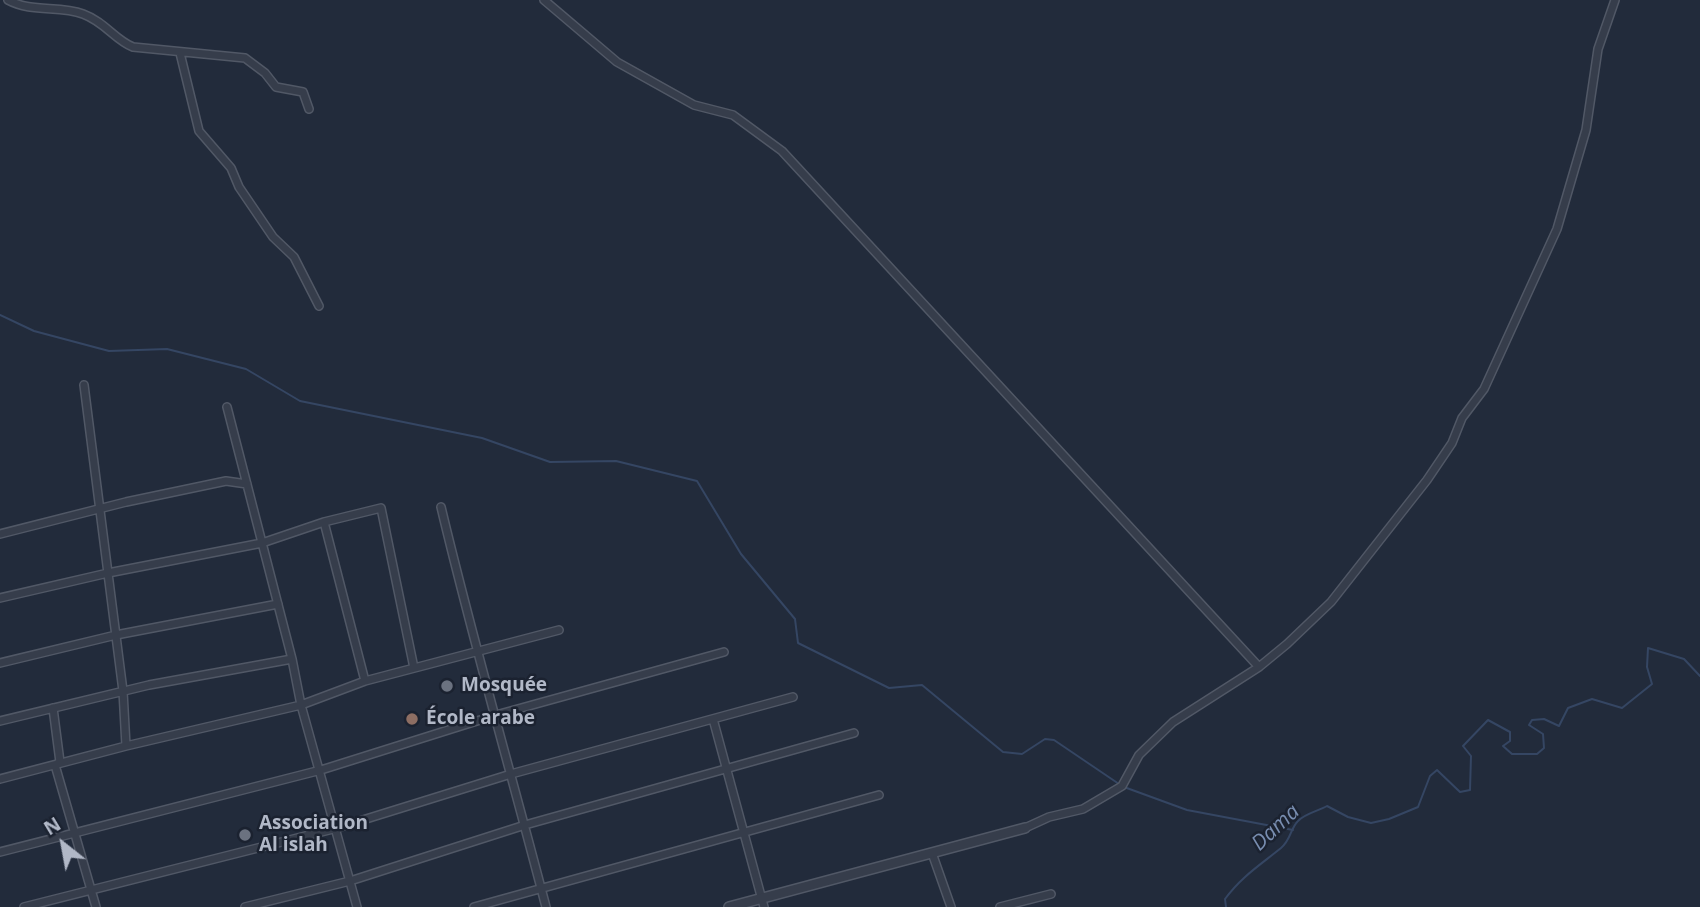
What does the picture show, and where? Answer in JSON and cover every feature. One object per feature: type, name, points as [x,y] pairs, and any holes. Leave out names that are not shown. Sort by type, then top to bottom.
[{"type":"street","points":[[8,0],[37,10],[81,13],[111,28],[124,44],[171,49],[180,53],[245,58],[276,87],[303,92],[309,109]]},
{"type":"street","points":[[544,0],[617,62],[694,105],[733,115],[782,151],[1259,667]]},
{"type":"street","points":[[729,907],[763,903],[1083,809],[1122,786],[1139,755],[1173,722],[1259,667],[1310,624],[1346,585],[1384,531],[1427,480],[1452,443],[1468,409],[1484,389],[1563,212],[1586,130],[1598,49],[1615,0]]},
{"type":"street","points":[[180,53],[199,131],[231,168],[239,187],[273,237],[294,257],[318,306]]},
{"type":"street","points":[[84,385],[123,691],[126,746]]},
{"type":"street","points":[[227,407],[292,659],[301,705],[357,907]]},
{"type":"street","points":[[0,534],[226,481],[247,484]]},
{"type":"street","points":[[441,507],[475,652],[496,715],[546,907]]},
{"type":"street","points":[[0,598],[108,573],[262,543],[324,522],[382,508],[414,668]]},
{"type":"street","points":[[324,522],[365,681]]},
{"type":"street","points":[[0,663],[116,635],[278,604]]},
{"type":"street","points":[[0,779],[301,705],[365,681],[559,630]]},
{"type":"street","points":[[0,852],[321,770],[496,715],[724,652]]},
{"type":"street","points":[[0,721],[123,691],[292,659]]},
{"type":"street","points":[[24,907],[337,828],[511,774],[793,697]]},
{"type":"street","points":[[53,708],[60,762],[55,765]]},
{"type":"street","points":[[713,719],[763,903]]},
{"type":"street","points":[[245,907],[350,881],[525,825],[854,733]]},
{"type":"street","points":[[55,765],[96,907]]},
{"type":"street","points":[[474,907],[541,886],[878,796]]},
{"type":"street","points":[[932,853],[951,907]]},
{"type":"street","points":[[1000,907],[1051,894]]},
{"type":"waterway","points":[[0,315],[34,331],[109,351],[167,349],[246,369],[300,401],[482,438],[550,462],[616,461],[697,481],[741,554],[795,619],[798,643],[889,688],[922,685],[1003,752],[1022,754],[1045,739],[1054,740],[1119,784]]},
{"type":"waterway","name":"Dama","points":[[1226,907],[1225,899],[1231,891],[1284,845],[1295,824],[1307,814],[1327,806],[1348,817],[1371,823],[1389,819],[1418,807],[1430,776],[1437,770],[1460,792],[1470,790],[1471,756],[1463,746],[1488,720],[1510,732],[1510,741],[1503,746],[1512,754],[1537,754],[1544,748],[1543,734],[1529,725],[1532,720],[1544,719],[1559,726],[1568,708],[1592,699],[1622,708],[1652,684],[1647,667],[1648,648],[1684,659],[1700,676]]},
{"type":"waterway","points":[[1124,787],[1187,810],[1293,830]]},
{"type":"place","name":"Mosquée","points":[[447,686]]},
{"type":"place","name":"École arabe","points":[[412,719]]},
{"type":"place","name":"Association Al islah","points":[[245,835]]}]
